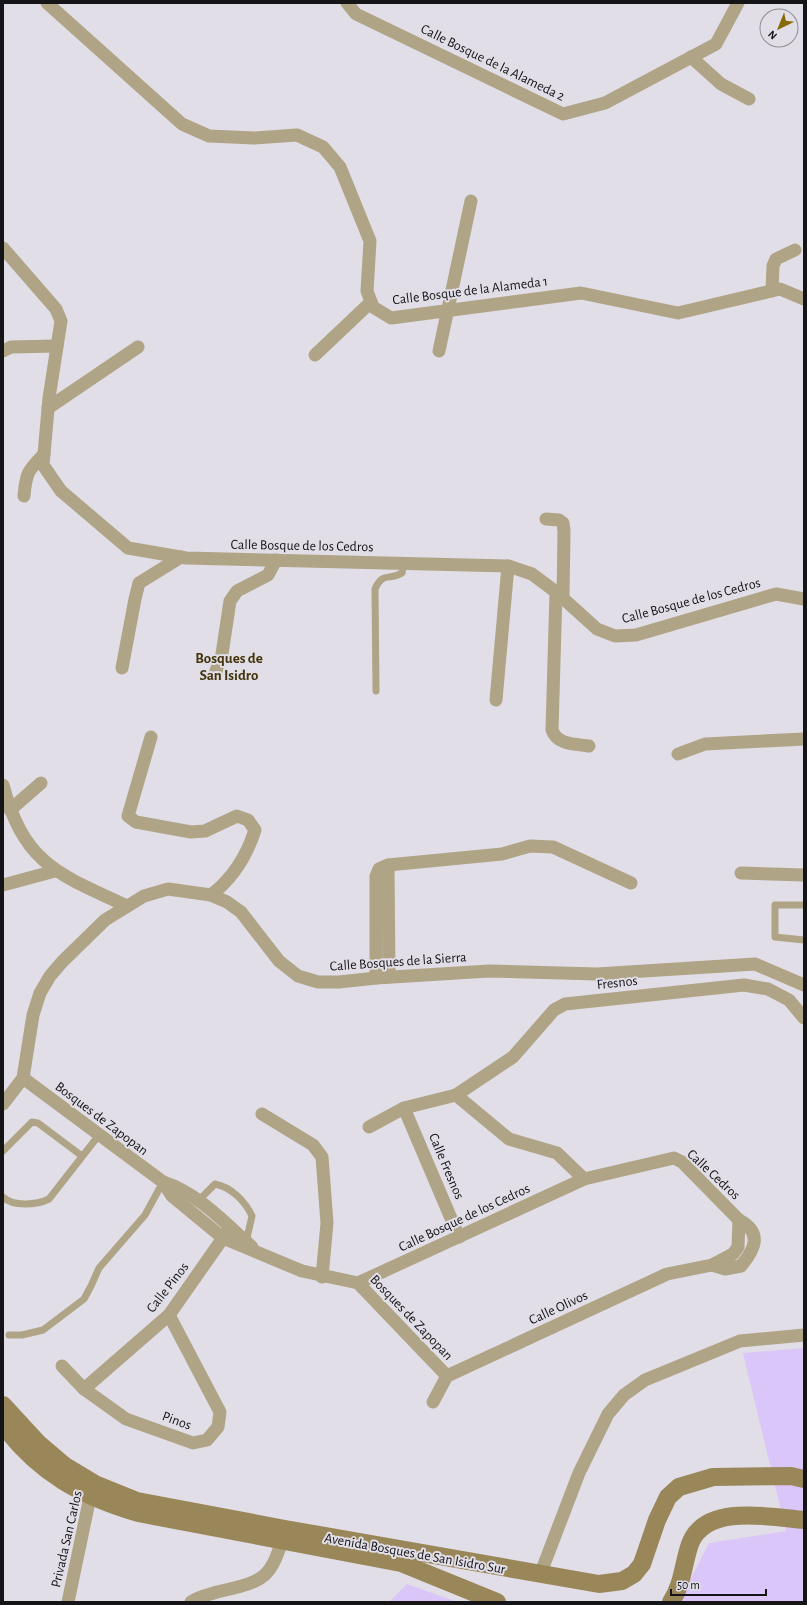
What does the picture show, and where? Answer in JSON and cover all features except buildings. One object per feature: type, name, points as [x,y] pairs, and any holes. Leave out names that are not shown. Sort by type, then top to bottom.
[{"type":"main road","name":"Avenida Bosques de San Isidro Sur","points":[[3,1405],[38,1443],[93,1491]]},
{"type":"main road","name":"Avenida Bosques de San Isidro Sur","points":[[3,1425],[16,1441],[42,1466],[71,1486],[137,1500],[401,1564],[497,1602]]},
{"type":"main road","name":"Avenida Bosques de San Isidro Sur","points":[[283,1536],[599,1584],[622,1581],[634,1574],[642,1564],[657,1520],[668,1497],[679,1487],[713,1477],[791,1476],[804,1479]]},
{"type":"main road","points":[[671,1602],[679,1592],[690,1544],[696,1531],[706,1524],[737,1515],[804,1520]]},
{"type":"street","points":[[47,3],[182,124],[208,136],[254,138],[298,135],[323,147],[340,168],[370,241],[367,291],[371,302],[315,355]]},
{"type":"street","name":"Calle Bosque de la Alameda 2","points":[[347,3],[356,14],[563,114],[605,103],[716,44],[738,3]]},
{"type":"street","points":[[691,57],[721,84],[749,100]]},
{"type":"street","points":[[439,351],[471,201]]},
{"type":"street","name":"Calle Bosque de los Cedros","points":[[3,248],[56,310],[62,321],[48,408],[43,465],[61,491],[128,548],[181,557],[508,566],[532,574],[560,595],[597,629],[615,636],[636,635],[776,594],[804,599]]},
{"type":"street","points":[[772,291],[773,266],[776,259],[795,250]]},
{"type":"street","name":"Calle Bosque de la Alameda 1","points":[[371,302],[373,307],[391,318],[581,293],[678,313],[780,289],[804,299]]},
{"type":"street","points":[[3,351],[11,347],[57,346]]},
{"type":"street","points":[[48,408],[138,347]]},
{"type":"street","points":[[24,496],[28,471],[44,454]]},
{"type":"street","points":[[546,518],[559,520],[563,523],[564,531],[552,730],[554,737],[560,741],[589,746]]},
{"type":"street","points":[[122,668],[139,583],[181,557]]},
{"type":"street","points":[[215,674],[222,654],[230,601],[237,591],[268,575],[276,560]]},
{"type":"street","points":[[496,700],[508,566]]},
{"type":"street","points":[[151,737],[128,816],[136,822],[191,832],[205,831],[236,816],[248,820],[255,830],[249,850],[221,887],[211,895]]},
{"type":"street","points":[[678,754],[705,744],[804,740]]},
{"type":"street","points":[[10,810],[42,783]]},
{"type":"street","points":[[3,785],[10,810],[27,843],[39,857],[56,871],[83,886],[127,906]]},
{"type":"street","points":[[376,978],[376,876],[379,870],[388,865],[502,854],[530,846],[553,847],[632,883]]},
{"type":"street","points":[[388,865],[390,977]]},
{"type":"street","points":[[3,885],[56,871]]},
{"type":"street","points":[[741,873],[804,874]]},
{"type":"street","name":"Calle Bosques de la Sierra","points":[[3,1104],[23,1078],[33,1015],[40,993],[50,976],[88,935],[105,920],[144,896],[168,889],[211,895],[227,902],[241,912],[279,961],[298,976],[318,982],[339,982],[376,978],[489,971],[597,974],[755,964],[804,985]]},
{"type":"street","name":"Fresnos","points":[[369,1127],[404,1108],[456,1095],[513,1057],[554,1010],[565,1004],[744,985],[768,989],[789,1000],[804,1018]]},
{"type":"street","name":"Bosques de Zapopan","points":[[23,1078],[163,1182],[179,1187],[198,1201],[227,1233]]},
{"type":"street","points":[[456,1095],[509,1138],[557,1153],[584,1179]]},
{"type":"street","name":"Calle Fresnos","points":[[404,1108],[460,1237]]},
{"type":"street","points":[[262,1114],[313,1145],[322,1156],[327,1223],[322,1277]]},
{"type":"street","name":"Calle Cedros","points":[[584,1179],[674,1158],[682,1162],[739,1220],[738,1247],[733,1254],[712,1265]]},
{"type":"street","name":"Calle Bosque de los Cedros","points":[[358,1283],[584,1179]]},
{"type":"street","name":"Bosques de Zapopan","points":[[163,1182],[172,1196],[261,1255],[322,1277],[358,1283],[447,1376]]},
{"type":"street","name":"Calle Pinos","points":[[84,1389],[169,1315],[227,1233]]},
{"type":"street","name":"Calle Olivos","points":[[447,1376],[667,1274],[712,1265]]},
{"type":"street","name":"Pinos","points":[[62,1366],[84,1389],[126,1419],[193,1443],[207,1440],[218,1427],[220,1412],[169,1315]]},
{"type":"street","points":[[540,1575],[579,1473],[608,1414],[624,1395],[645,1380],[740,1340],[804,1336]]},
{"type":"street","points":[[433,1402],[447,1376]]},
{"type":"street","name":"Privada San Carlos","points":[[68,1602],[93,1491]]},
{"type":"street","points":[[191,1602],[200,1597],[252,1584],[262,1578],[270,1570],[277,1558],[283,1536]]},
{"type":"lane","points":[[376,691],[375,589],[378,581],[384,577],[402,573],[404,563]]},
{"type":"lane","points":[[804,905],[775,905],[775,937],[804,940]]},
{"type":"lane","points":[[3,1150],[32,1122],[38,1123],[82,1156]]},
{"type":"lane","points":[[3,1197],[10,1203],[41,1203],[49,1199],[99,1135]]},
{"type":"lane","points":[[9,1335],[22,1336],[43,1330],[84,1299],[99,1268],[145,1215],[163,1182]]},
{"type":"lane","points":[[198,1201],[215,1184],[227,1186],[248,1208],[252,1216],[244,1244]]},
{"type":"shaded area","points":[[804,1348],[804,1602],[679,1602],[709,1543],[786,1531],[743,1353]]},
{"type":"shaded area","points":[[407,1584],[457,1602],[389,1602]]},
{"type":"district","name":"Bosques de San Isidro","points":[[229,666]]}]
